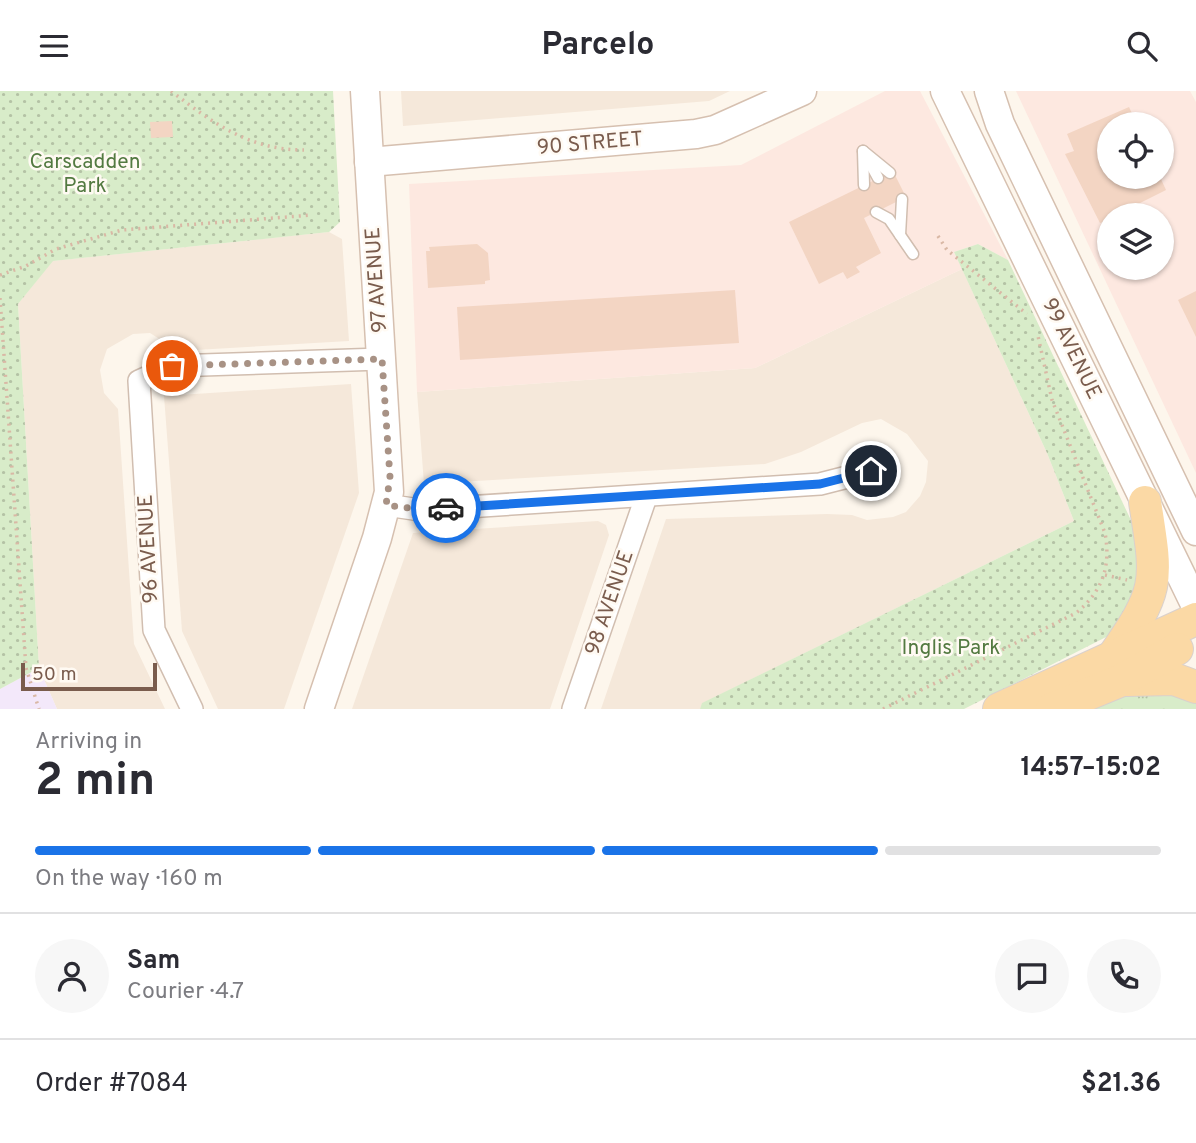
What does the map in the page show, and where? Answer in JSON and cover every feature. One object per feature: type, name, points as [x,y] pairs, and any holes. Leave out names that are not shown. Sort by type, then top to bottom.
[{"type":"main road","points":[[1116,669],[1152,587],[1155,563],[1146,502]]},
{"type":"main road","points":[[1052,709],[1196,619]]},
{"type":"main road","points":[[999,709],[1196,638]]},
{"type":"main road","points":[[1116,669],[1174,679],[1196,687]]},
{"type":"street","name":"97 AVENUE","points":[[319,709],[386,505],[390,477],[365,91]]},
{"type":"street","name":"90 STREET","points":[[369,162],[696,134],[715,130],[802,91]]},
{"type":"street","name":"99 AVENUE","points":[[946,91],[1196,606]]},
{"type":"street","name":"99 AVENUE","points":[[989,91],[1000,124],[1196,531]]},
{"type":"street","name":"96 AVENUE","points":[[191,709],[154,630],[139,381],[172,366],[382,359]]},
{"type":"street","points":[[386,505],[420,510],[646,497],[820,484],[871,471]]},
{"type":"street","name":"98 AVENUE","points":[[573,709],[646,497]]},
{"type":"lane","points":[[863,152],[890,173]]},
{"type":"lane","points":[[863,152],[878,178]]},
{"type":"lane","points":[[863,152],[864,185]]},
{"type":"lane","points":[[900,236],[902,199]]},
{"type":"lane","points":[[889,219],[890,205]]},
{"type":"lane","points":[[876,212],[889,219],[913,254]]},
{"type":"path","points":[[171,91],[233,136],[275,148],[304,150]]},
{"type":"path","points":[[0,275],[26,266],[56,249],[122,230],[312,215]]},
{"type":"path","points":[[938,236],[947,250],[1031,319]]},
{"type":"path","points":[[0,298],[26,668],[39,709]]},
{"type":"path","points":[[883,709],[1076,613],[1093,597],[1105,575],[1108,548],[1105,533],[1052,400],[1036,326]]},
{"type":"path","points":[[1105,575],[1129,581]]},
{"type":"shaded area","points":[[401,91],[730,91],[709,101],[403,126]]},
{"type":"shaded area","points":[[885,91],[920,91],[1008,260],[978,244],[954,252],[962,269],[755,368],[417,392],[409,184],[741,165]]},
{"type":"shaded area","points":[[1016,91],[1190,91],[1196,102],[1196,473],[1105,280],[1174,280],[1174,203],[1097,203],[1097,263]]},
{"type":"shaded area","points":[[329,232],[342,239],[349,341],[178,351],[150,333],[133,334],[107,349],[100,370],[104,393],[118,409],[134,644],[165,709],[57,709],[39,668],[18,304],[52,261]]},
{"type":"shaded area","points":[[962,269],[1047,453],[1074,521],[703,703],[700,709],[601,709],[666,519],[827,514],[852,515],[867,520],[893,517],[906,512],[920,496],[926,482],[928,461],[907,434],[881,419],[862,423],[801,452],[765,464],[424,484],[417,392],[755,368]]},
{"type":"shaded area","points":[[351,384],[359,493],[284,709],[218,709],[182,631],[164,396]]},
{"type":"shaded area","points":[[598,521],[606,525],[609,535],[550,709],[352,709],[413,533]]},
{"type":"shaded area","points":[[39,668],[57,709],[0,709],[0,689]]},
{"type":"green space","name":"Carscadden Park","points":[[0,91],[333,91],[340,222],[329,232],[53,261],[18,304],[39,668],[0,689]]},
{"type":"green space","name":"Inglis Park","points":[[978,244],[1008,260],[1137,533],[1141,584],[1114,633],[964,709],[700,709],[702,703],[1074,521],[1047,453],[954,252]]},
{"type":"green space","points":[[1114,693],[1196,694],[1196,709],[1077,709]]},
{"type":"building","points":[[1129,107],[1131,112],[1118,112]]},
{"type":"building","points":[[172,121],[173,137],[151,138],[150,122]]},
{"type":"building","points":[[1097,121],[1097,189],[1166,190],[1140,203],[1097,203],[1097,217],[1065,154],[1074,151],[1067,134]]},
{"type":"building","points":[[893,171],[906,197],[864,218],[881,253],[856,267],[860,272],[847,279],[843,272],[819,284],[789,222]]},
{"type":"building","points":[[477,244],[488,253],[490,280],[485,281],[485,284],[428,288],[426,251],[430,251],[429,247]]},
{"type":"building","points":[[735,290],[739,343],[460,360],[457,307]]},
{"type":"building","points":[[1196,291],[1196,337],[1178,300]]},
{"type":"way so far","points":[[172,366],[382,359],[390,477],[386,505],[416,509],[446,508]]},
{"type":"route","points":[[446,508],[820,484],[871,471]]}]
